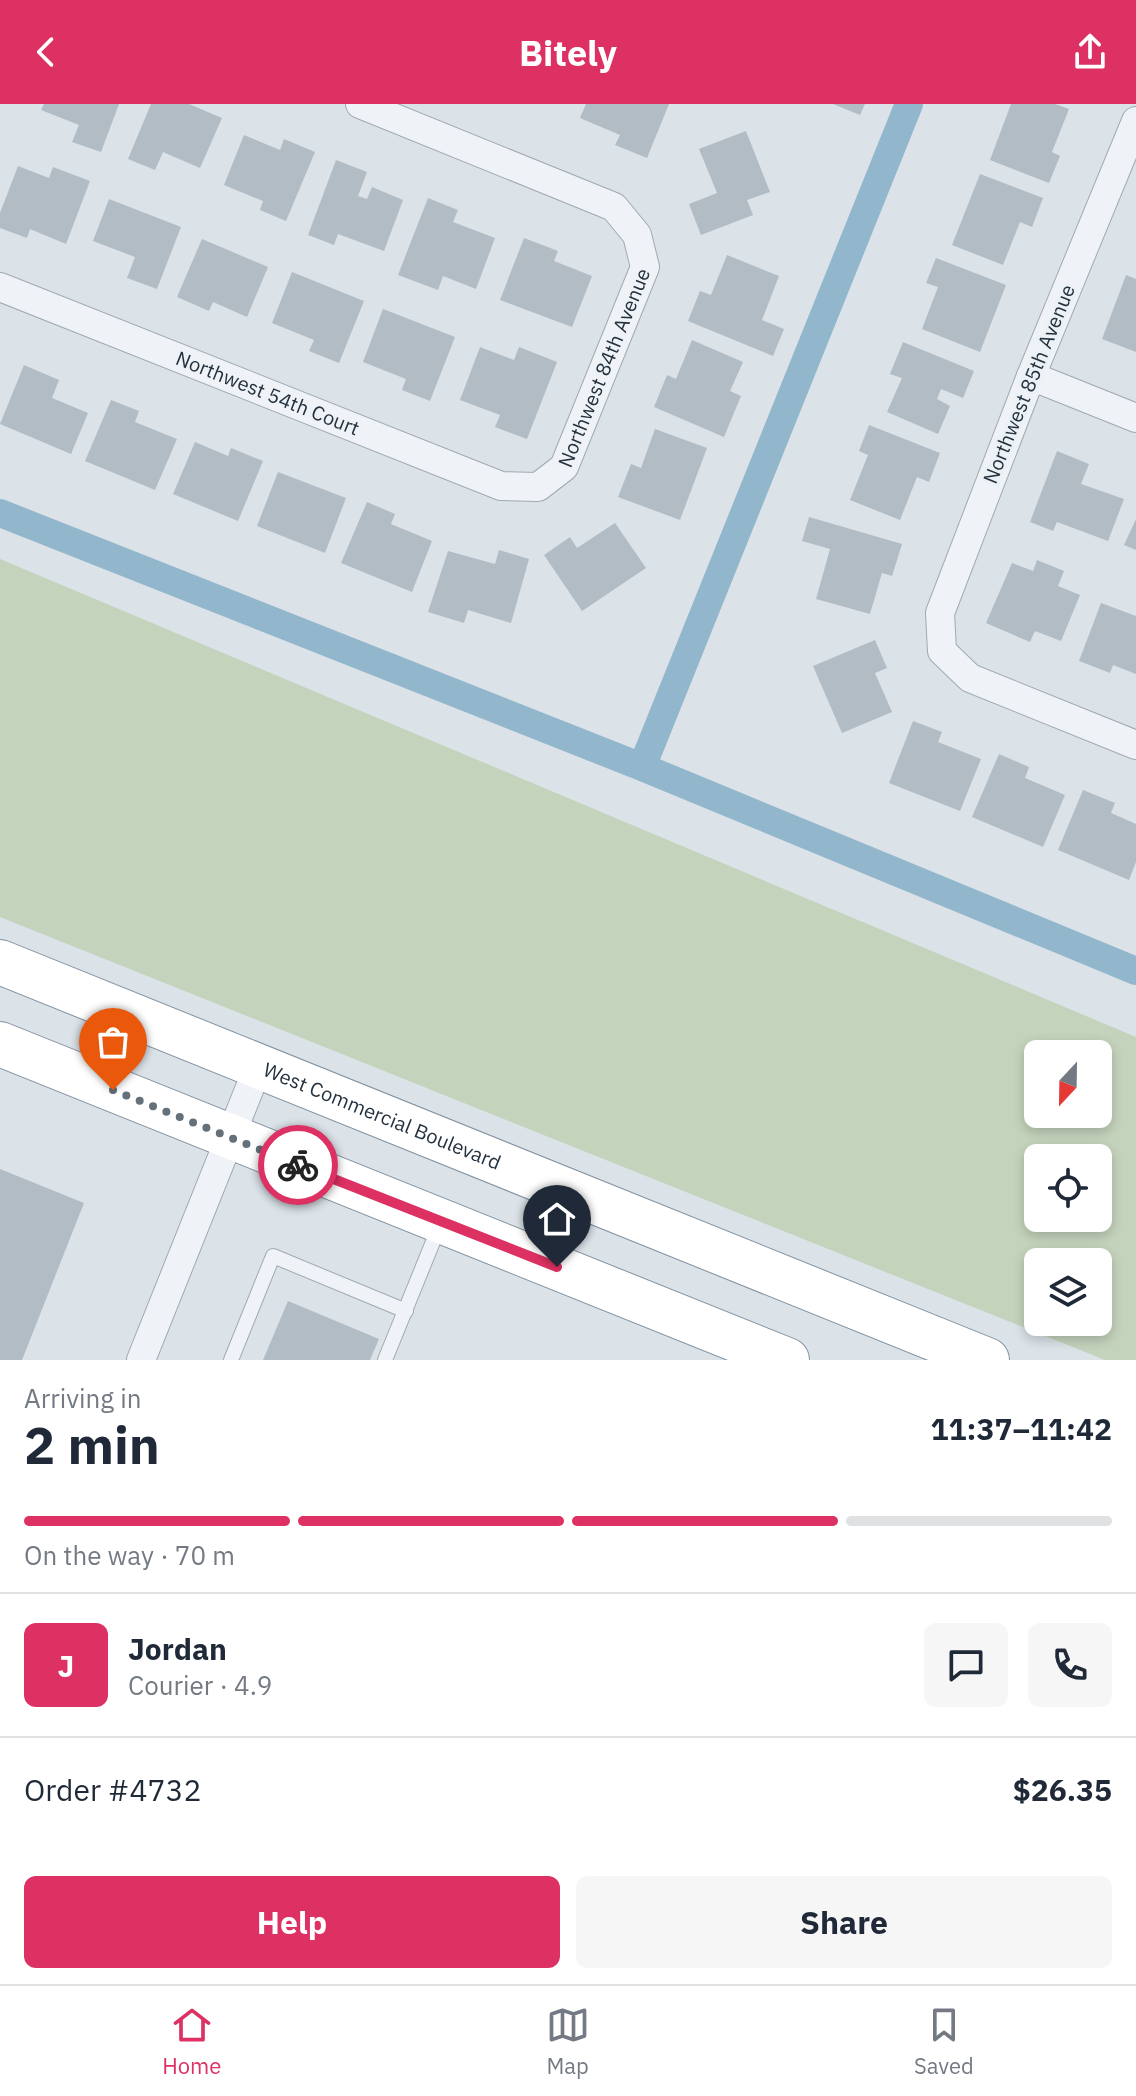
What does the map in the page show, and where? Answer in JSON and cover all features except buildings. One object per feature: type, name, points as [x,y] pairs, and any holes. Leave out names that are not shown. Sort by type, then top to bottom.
[{"type":"highway","name":"West Commercial Boulevard","points":[[0,962],[987,1360]]},
{"type":"highway","points":[[0,1044],[787,1360]]},
{"type":"street","name":"Northwest 84th Avenue","points":[[360,104],[614,207],[637,235],[645,267],[564,467],[538,487]]},
{"type":"street","name":"Northwest 85th Avenue","points":[[1136,121],[1031,376],[940,613],[942,651],[970,678],[1136,745]]},
{"type":"street","name":"Northwest 54th Court","points":[[0,287],[501,486],[538,487]]},
{"type":"street","points":[[1031,376],[1136,418]]},
{"type":"street","points":[[141,1360],[259,1065]]},
{"type":"lane","points":[[385,1360],[442,1221]]},
{"type":"lane","points":[[231,1360],[273,1256],[406,1311]]},
{"type":"green space","points":[[0,559],[1136,1037],[1136,1360],[1105,1360],[1045,1336],[1112,1336],[1112,1248],[1024,1248],[1024,1328],[0,917]]},
{"type":"waterway","points":[[642,767],[909,104]]},
{"type":"waterway","points":[[0,513],[642,767],[1136,971]]},
{"type":"way so far","points":[[113,1090],[298,1165]]},
{"type":"route","points":[[298,1165],[557,1267]]}]
